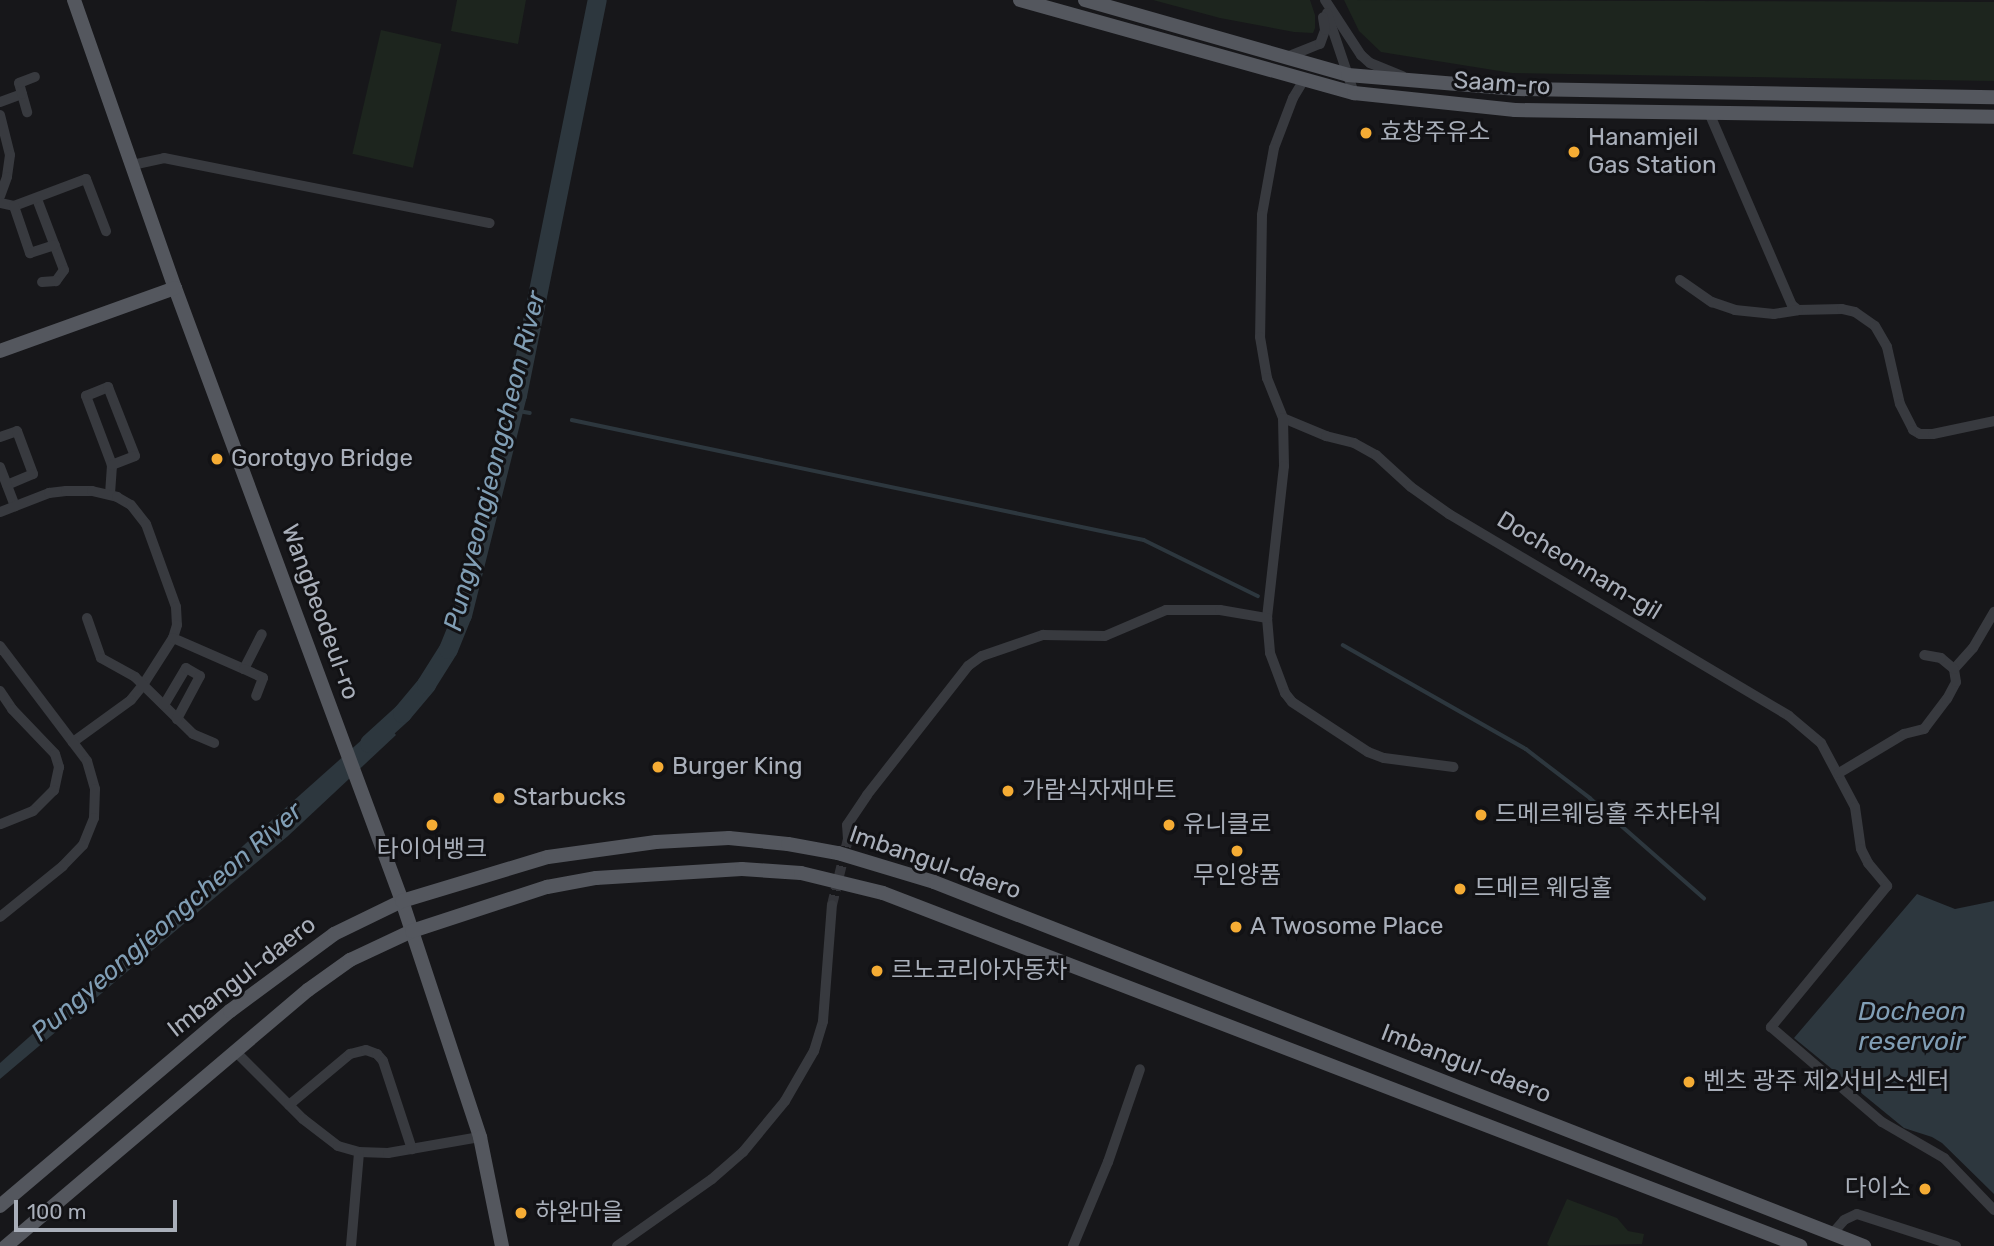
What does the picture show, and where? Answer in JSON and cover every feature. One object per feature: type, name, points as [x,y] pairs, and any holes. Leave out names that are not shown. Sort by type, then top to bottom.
[{"type":"main road","name":"Wangbeodeul-ro","points":[[74,0],[175,288],[402,901],[480,1137],[502,1246]]},
{"type":"main road","name":"Saam-ro","points":[[1020,0],[1354,93],[1515,110],[1710,115],[1994,117]]},
{"type":"main road","name":"Saam-ro","points":[[1085,0],[1348,75],[1517,89],[1994,97]]},
{"type":"main road","points":[[0,351],[175,288]]},
{"type":"main road","name":"Imbangul-daero","points":[[0,1206],[230,1011],[295,960],[334,934],[402,901],[548,857],[656,842],[729,838],[838,853],[934,882],[1864,1246]]},
{"type":"main road","name":"Imbangul-daero","points":[[6,1246],[308,990],[350,960],[412,931],[528,892],[596,878],[742,869],[801,873],[883,893],[1222,1026],[1800,1246]]},
{"type":"street","points":[[1286,58],[1315,48],[1323,39],[1323,0]]},
{"type":"street","points":[[1323,0],[1354,93]]},
{"type":"street","points":[[1323,0],[1361,55],[1370,63],[1414,81]]},
{"type":"street","points":[[27,112],[19,83],[35,77]]},
{"type":"street","points":[[1305,78],[1281,127],[1270,167],[1262,215],[1261,337],[1267,378],[1283,418],[1284,466],[1267,618],[1275,672],[1292,702],[1368,752],[1384,758],[1453,767]]},
{"type":"street","points":[[0,102],[22,94]]},
{"type":"street","points":[[0,115],[10,155],[8,177],[0,196]]},
{"type":"street","points":[[1710,115],[1784,292],[1798,310]]},
{"type":"street","points":[[132,165],[164,158],[490,223]]},
{"type":"street","points":[[0,203],[14,206],[86,180],[106,232]]},
{"type":"street","points":[[37,199],[64,270],[56,281],[42,282]]},
{"type":"street","points":[[14,206],[30,253],[55,244]]},
{"type":"street","points":[[1680,280],[1712,302],[1735,310],[1774,314],[1798,310],[1842,309],[1855,313],[1875,326],[1887,347],[1905,418],[1920,434],[1994,421]]},
{"type":"street","points":[[110,494],[112,465],[86,396],[108,387],[135,456],[112,465]]},
{"type":"street","name":"Docheonnam-gil","points":[[1283,418],[1326,436],[1354,443],[1376,455],[1411,487],[1449,514],[1789,716],[1821,743],[1856,807],[1861,849],[1868,863],[1887,886],[1771,1027],[1882,1122],[1944,1158],[1994,1210]]},
{"type":"street","points":[[0,437],[17,431],[33,474],[7,485]]},
{"type":"street","points":[[0,467],[15,506]]},
{"type":"street","points":[[0,512],[66,491],[110,494],[131,505],[146,524],[176,607],[177,625],[173,638],[143,685],[131,700],[73,742]]},
{"type":"street","points":[[848,839],[848,825],[867,795],[968,666],[982,656],[1043,635],[1105,636],[1166,610],[1220,610],[1267,618]]},
{"type":"street","points":[[1839,773],[1904,734],[1924,729],[1954,689],[1954,668],[1973,648],[1994,612]]},
{"type":"street","points":[[87,618],[101,658],[143,685],[193,734],[214,743]]},
{"type":"street","points":[[244,669],[262,634]]},
{"type":"street","points":[[173,638],[263,678],[256,696]]},
{"type":"street","points":[[0,646],[87,761],[96,789],[94,818],[83,845],[0,917]]},
{"type":"street","points":[[1924,654],[1941,658],[1954,668]]},
{"type":"street","points":[[164,705],[186,668],[200,676],[177,719]]},
{"type":"street","points":[[0,691],[12,709],[55,754],[60,767],[54,790],[33,811],[0,824]]},
{"type":"street","points":[[617,1246],[712,1178],[743,1152],[785,1101],[814,1051],[823,1021],[832,905]]},
{"type":"street","points":[[289,1105],[350,1054],[366,1050],[377,1054],[383,1062],[412,1149]]},
{"type":"street","points":[[236,1052],[321,1136],[359,1152],[388,1153],[480,1137]]},
{"type":"street","points":[[1073,1246],[1108,1163],[1140,1069]]},
{"type":"street","points":[[351,1246],[359,1152]]},
{"type":"street","points":[[1832,1234],[1844,1220],[1857,1214],[1956,1246]]},
{"type":"shaded area","points":[[457,0],[526,0],[518,44],[451,31]]},
{"type":"shaded area","points":[[1153,0],[1310,0],[1315,15],[1315,28],[1313,33],[1294,32],[1220,18]]},
{"type":"shaded area","points":[[1344,0],[1994,2],[1994,81],[1512,73],[1381,52],[1359,31]]},
{"type":"shaded area","points":[[381,30],[441,44],[413,168],[352,154]]},
{"type":"shaded area","points":[[1567,1199],[1617,1218],[1628,1231],[1644,1234],[1642,1244],[1549,1246],[1547,1244]]},
{"type":"water","points":[[384,720],[396,735],[288,836],[0,1079],[0,1063]]},
{"type":"water","name":"Docheon reservoir","points":[[1917,894],[1955,909],[1994,901],[1994,1194],[1942,1143],[1904,1128],[1794,1038]]},
{"type":"waterway","name":"Pungyeongjeongcheon River","points":[[369,743],[402,713],[426,684],[448,649],[462,615],[517,395],[597,0]]},
{"type":"waterway","points":[[513,410],[530,413]]},
{"type":"waterway","points":[[572,420],[1144,540],[1258,596]]},
{"type":"waterway","points":[[1343,645],[1526,749],[1590,798],[1704,898]]},
{"type":"tunnel","points":[[832,905],[848,839]]},
{"type":"place","name":"효창주유소","points":[[1366,133]]},
{"type":"place","name":"Hanamjeil Gas Station","points":[[1574,152]]},
{"type":"place","name":"Gorotgyo Bridge","points":[[217,459]]},
{"type":"place","name":"Burger King","points":[[658,767]]},
{"type":"place","name":"가람식자재마트","points":[[1008,791]]},
{"type":"place","name":"Starbucks","points":[[499,798]]},
{"type":"place","name":"드메르웨딩홀 주차타워","points":[[1481,815]]},
{"type":"place","name":"타이어뱅크","points":[[432,825]]},
{"type":"place","name":"유니클로","points":[[1169,825]]},
{"type":"place","name":"무인양품","points":[[1237,851]]},
{"type":"place","name":"드메르 웨딩홀","points":[[1460,889]]},
{"type":"place","name":"A Twosome Place","points":[[1236,927]]},
{"type":"place","name":"르노코리아자동차","points":[[877,971]]},
{"type":"place","name":"벤츠 광주 제2서비스센터","points":[[1689,1082]]},
{"type":"place","name":"다이소","points":[[1925,1189]]},
{"type":"place","name":"하완마을","points":[[521,1213]]}]
